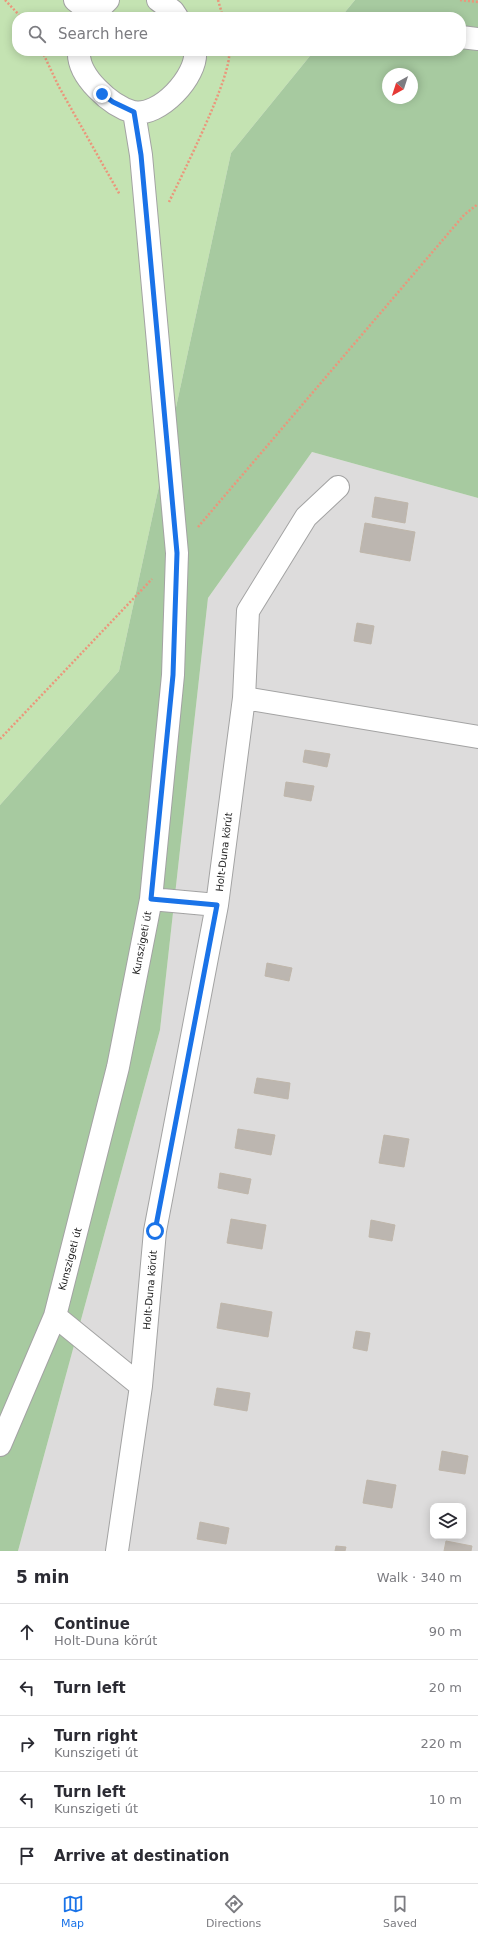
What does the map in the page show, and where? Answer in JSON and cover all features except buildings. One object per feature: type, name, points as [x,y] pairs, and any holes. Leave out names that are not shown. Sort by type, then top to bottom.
[{"type":"street","points":[[75,0],[97,10]]},
{"type":"street","points":[[158,0],[174,12]]},
{"type":"street","points":[[466,38],[478,39]]},
{"type":"street","points":[[79,56],[90,81],[102,94],[113,102],[134,112],[151,110],[175,94],[185,82],[192,69],[196,56]]},
{"type":"street","name":"Kunszigeti út","points":[[0,1445],[55,1316],[118,1067],[151,899],[173,675],[177,553],[141,155],[134,112]]},
{"type":"street","name":"Holt-Duna körút","points":[[117,1551],[141,1386],[155,1231],[217,905],[244,698],[248,611],[306,517],[338,487]]},
{"type":"street","points":[[244,698],[478,737]]},
{"type":"street","points":[[151,899],[217,905]]},
{"type":"street","points":[[55,1316],[141,1386]]},
{"type":"path","points":[[5,0],[16,12]]},
{"type":"path","points":[[218,0],[222,12]]},
{"type":"path","points":[[460,0],[478,2]]},
{"type":"path","points":[[44,56],[59,87],[122,198]]},
{"type":"path","points":[[168,204],[224,79],[230,56]]},
{"type":"path","points":[[0,739],[177,553],[464,215],[478,204]]},
{"type":"shaded area","points":[[312,452],[478,498],[478,1551],[18,1551],[160,1030],[208,598]]},
{"type":"green space","points":[[0,0],[355,0],[345,12],[12,12],[12,56],[310,56],[231,153],[119,671],[0,805]]},
{"type":"green space","points":[[355,0],[478,0],[478,498],[312,452],[208,598],[160,1030],[18,1551],[0,1551],[0,805],[119,671],[231,153],[310,56],[466,56],[466,12],[345,12]]},
{"type":"route","points":[[102,94],[113,102],[134,112],[141,155],[177,553],[173,675],[151,899],[217,905],[155,1231]]}]
